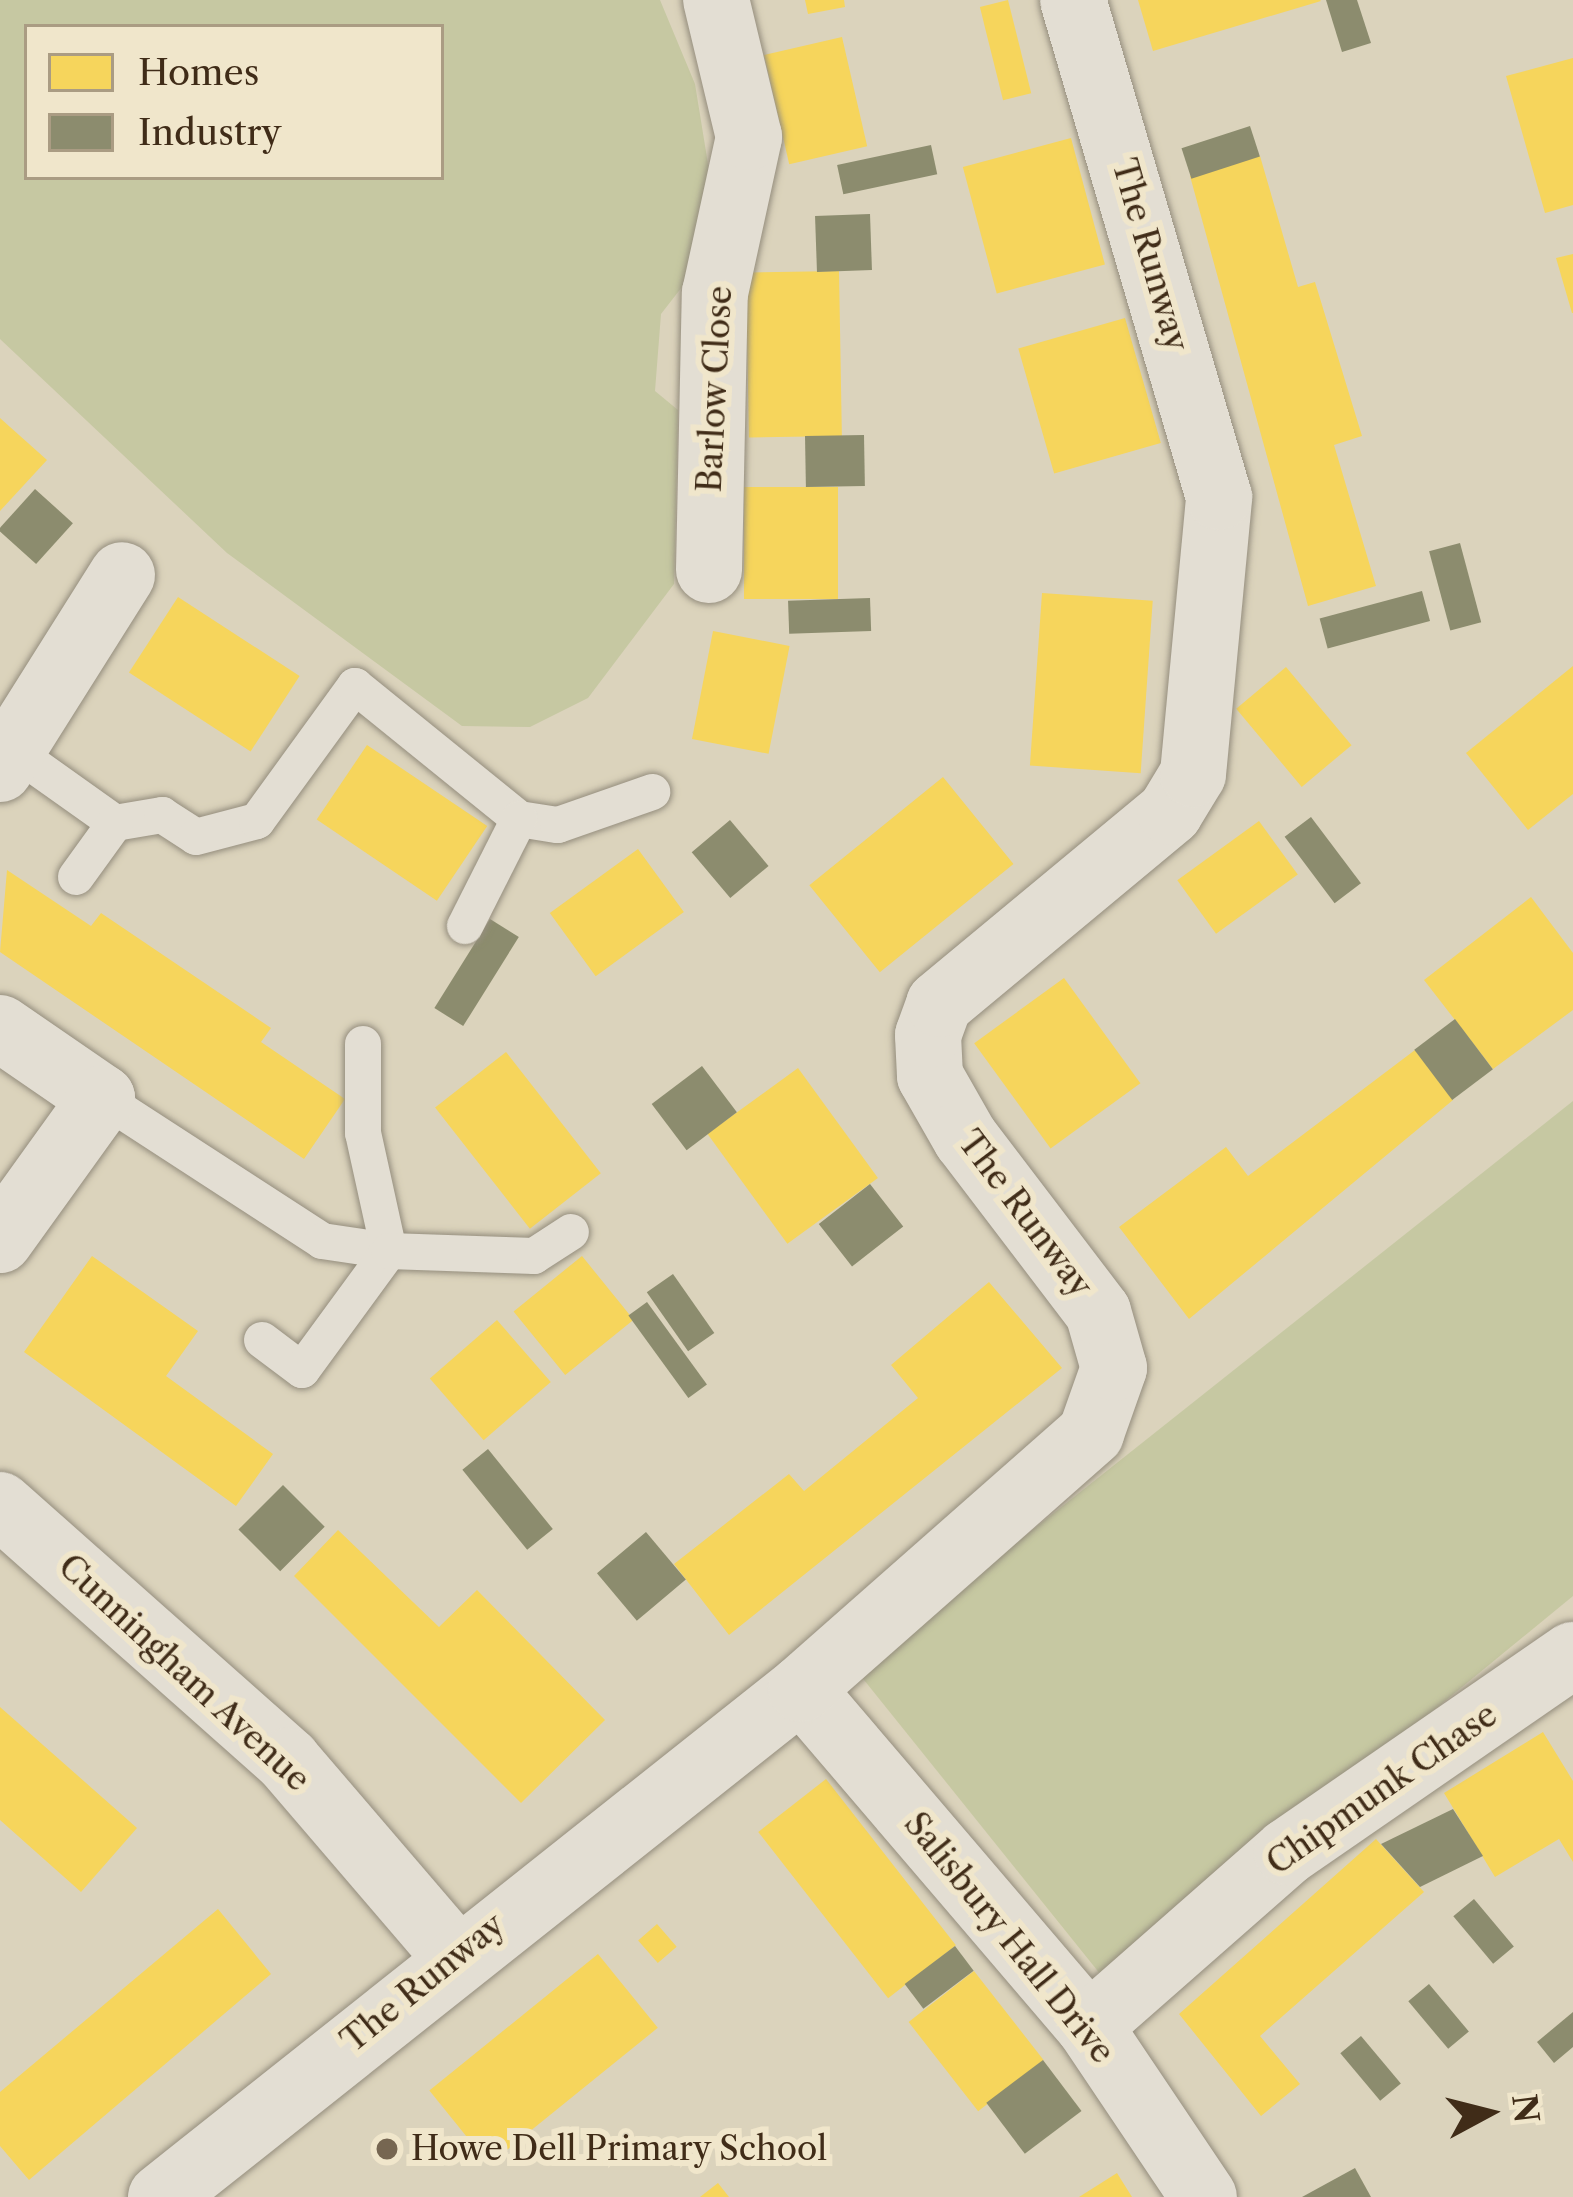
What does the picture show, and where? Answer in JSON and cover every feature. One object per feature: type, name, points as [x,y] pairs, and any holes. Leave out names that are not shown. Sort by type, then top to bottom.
[{"type":"street","name":"Barlow Close","points":[[709,570],[715,293],[749,137],[716,0]]},
{"type":"street","name":"The Runway","points":[[166,2196],[455,1956],[801,1689],[1090,1433],[1114,1368],[1098,1312],[966,1139],[929,1056],[939,1004],[1170,812],[1193,774],[1219,497],[1073,0]]},
{"type":"street","points":[[6,759],[122,574]]},
{"type":"street","points":[[0,1028],[102,1098],[0,1240]]},
{"type":"street","name":"Cunningham Avenue","points":[[0,1505],[288,1761],[455,1956]]},
{"type":"street","name":"Chipmunk Chase","points":[[1089,2026],[1287,1852],[1564,1682]]},
{"type":"street","name":"Salisbury Hall Drive","points":[[801,1689],[1089,2026],[1204,2197]]},
{"type":"lane","points":[[6,759],[115,824],[162,815],[196,837],[257,821],[355,686],[519,819],[558,826],[652,792]]},
{"type":"lane","points":[[465,926],[519,819]]},
{"type":"lane","points":[[76,877],[115,824]]},
{"type":"lane","points":[[262,1340],[302,1370],[389,1251],[363,1133],[363,1045]]},
{"type":"lane","points":[[102,1098],[322,1241],[389,1251],[534,1256],[571,1232]]},
{"type":"green space","points":[[0,0],[660,0],[695,84],[713,195],[682,287],[661,314],[655,391],[678,410],[674,584],[588,698],[530,727],[462,726],[227,553],[0,339]]},
{"type":"green space","points":[[1573,1101],[1573,1596],[1105,1980],[856,1670]]},
{"type":"building: Homes","points":[[805,0],[844,0],[845,7],[808,14]]},
{"type":"building: Homes","points":[[1008,0],[1031,93],[1003,100],[980,7]]},
{"type":"building: Homes","points":[[1138,0],[1320,0],[1321,1],[1153,51]]},
{"type":"building: Homes","points":[[842,37],[867,146],[789,164],[764,55]]},
{"type":"building: Homes","points":[[1573,58],[1573,205],[1545,213],[1506,76]]},
{"type":"building: Homes","points":[[1071,138],[1105,265],[997,294],[963,167]]},
{"type":"building: Homes","points":[[1260,156],[1298,287],[1315,282],[1362,436],[1334,445],[1376,586],[1308,606],[1190,176]]},
{"type":"building: Homes","points":[[1573,254],[1573,313],[1572,313],[1556,258]]},
{"type":"building: Homes","points":[[839,271],[842,436],[749,438],[746,273]]},
{"type":"building: Homes","points":[[1125,318],[1161,443],[1054,474],[1018,349]]},
{"type":"building: Homes","points":[[0,418],[47,460],[0,511]]},
{"type":"building: Homes","points":[[744,487],[838,487],[838,599],[744,599]]},
{"type":"building: Homes","points":[[1042,593],[1153,601],[1141,773],[1030,766]]},
{"type":"building: Homes","points":[[178,597],[300,676],[251,751],[129,672]]},
{"type":"building: Homes","points":[[713,631],[790,646],[769,754],[692,739]]},
{"type":"building: Homes","points":[[1573,666],[1573,794],[1528,830],[1466,753]]},
{"type":"building: Homes","points":[[1286,667],[1352,745],[1302,787],[1236,709]]},
{"type":"building: Homes","points":[[367,745],[487,826],[437,901],[317,820]]},
{"type":"building: Homes","points":[[943,777],[1013,864],[880,972],[809,885]]},
{"type":"building: Homes","points":[[1259,821],[1298,874],[1216,934],[1177,880]]},
{"type":"building: Homes","points":[[638,849],[684,912],[596,976],[550,913]]},
{"type":"building: Homes","points":[[7,870],[91,926],[101,913],[271,1028],[261,1042],[345,1099],[304,1159],[0,952]]},
{"type":"building: Homes","points":[[1531,897],[1573,953],[1573,1010],[1493,1069],[1424,980]]},
{"type":"building: Homes","points":[[1064,978],[1140,1083],[1051,1148],[974,1043]]},
{"type":"building: Homes","points":[[1415,1050],[1453,1100],[1189,1319],[1119,1227],[1226,1147],[1248,1176]]},
{"type":"building: Homes","points":[[506,1052],[601,1173],[530,1229],[435,1107]]},
{"type":"building: Homes","points":[[798,1068],[878,1178],[787,1244],[707,1134]]},
{"type":"building: Homes","points":[[92,1256],[198,1331],[166,1376],[273,1454],[236,1506],[24,1352]]},
{"type":"building: Homes","points":[[582,1256],[634,1320],[565,1375],[514,1311]]},
{"type":"building: Homes","points":[[989,1282],[1062,1368],[729,1635],[674,1564],[789,1474],[804,1491],[918,1398],[891,1365]]},
{"type":"building: Homes","points":[[497,1320],[551,1382],[484,1440],[430,1378]]},
{"type":"building: Homes","points":[[338,1530],[439,1627],[477,1590],[605,1720],[521,1803],[294,1576]]},
{"type":"building: Homes","points":[[0,1707],[137,1828],[81,1892],[0,1820]]},
{"type":"building: Homes","points":[[1543,1732],[1573,1781],[1573,1862],[1559,1839],[1495,1877],[1444,1793]]},
{"type":"building: Homes","points":[[826,1779],[956,1945],[888,1998],[758,1832]]},
{"type":"building: Homes","points":[[1376,1839],[1424,1892],[1260,2036],[1300,2084],[1261,2116],[1179,2014]]},
{"type":"building: Homes","points":[[218,1909],[271,1974],[29,2180],[0,2146],[0,2092]]},
{"type":"building: Homes","points":[[657,1924],[677,1947],[658,1963],[638,1940]]},
{"type":"building: Homes","points":[[598,1954],[658,2028],[489,2164],[429,2091]]},
{"type":"building: Homes","points":[[974,1971],[1044,2060],[978,2111],[909,2022]]},
{"type":"building: Homes","points":[[1117,2173],[1132,2197],[1079,2197]]},
{"type":"building: Homes","points":[[718,2183],[729,2197],[700,2197]]},
{"type":"building: Industry","points":[[1326,0],[1357,0],[1371,43],[1342,52]]},
{"type":"building: Industry","points":[[1250,126],[1260,156],[1191,179],[1182,148]]},
{"type":"building: Industry","points":[[931,145],[937,174],[843,194],[837,165]]},
{"type":"building: Industry","points":[[870,214],[872,270],[817,272],[815,216]]},
{"type":"building: Industry","points":[[864,435],[865,486],[806,487],[805,436]]},
{"type":"building: Industry","points":[[35,489],[73,523],[36,564],[0,531]]},
{"type":"building: Industry","points":[[1460,543],[1481,622],[1450,630],[1429,551]]},
{"type":"building: Industry","points":[[1422,591],[1430,621],[1328,648],[1320,618]]},
{"type":"building: Industry","points":[[870,598],[871,631],[789,634],[788,601]]},
{"type":"building: Industry","points":[[1311,817],[1361,883],[1335,903],[1285,837]]},
{"type":"building: Industry","points":[[730,820],[769,866],[730,898],[692,852]]},
{"type":"building: Industry","points":[[490,919],[519,937],[463,1026],[434,1008]]},
{"type":"building: Industry","points":[[1455,1019],[1493,1069],[1452,1100],[1414,1050]]},
{"type":"building: Industry","points":[[702,1066],[737,1112],[687,1150],[652,1104]]},
{"type":"building: Industry","points":[[870,1184],[903,1227],[852,1267],[819,1224]]},
{"type":"building: Industry","points":[[673,1274],[714,1333],[688,1351],[647,1292]]},
{"type":"building: Industry","points":[[647,1302],[707,1385],[688,1398],[628,1316]]},
{"type":"building: Industry","points":[[488,1449],[553,1529],[527,1550],[462,1470]]},
{"type":"building: Industry","points":[[283,1485],[325,1527],[280,1571],[238,1530]]},
{"type":"building: Industry","points":[[646,1532],[686,1579],[637,1621],[597,1573]]},
{"type":"building: Industry","points":[[1453,1809],[1483,1856],[1420,1887],[1381,1844]]},
{"type":"building: Industry","points":[[1474,1899],[1514,1946],[1493,1964],[1453,1916]]},
{"type":"building: Industry","points":[[955,1946],[974,1971],[923,2009],[905,1984]]},
{"type":"building: Industry","points":[[1429,1984],[1469,2031],[1448,2049],[1408,2001]]},
{"type":"building: Industry","points":[[1573,2012],[1573,2047],[1554,2063],[1537,2042]]},
{"type":"building: Industry","points":[[1361,2036],[1401,2083],[1380,2101],[1340,2053]]},
{"type":"building: Industry","points":[[1043,2060],[1082,2111],[1025,2154],[986,2103]]},
{"type":"building: Industry","points":[[1355,2168],[1371,2197],[1302,2197]]},
{"type":"place","name":"Howe Dell Primary School","points":[[387,2149]]}]
